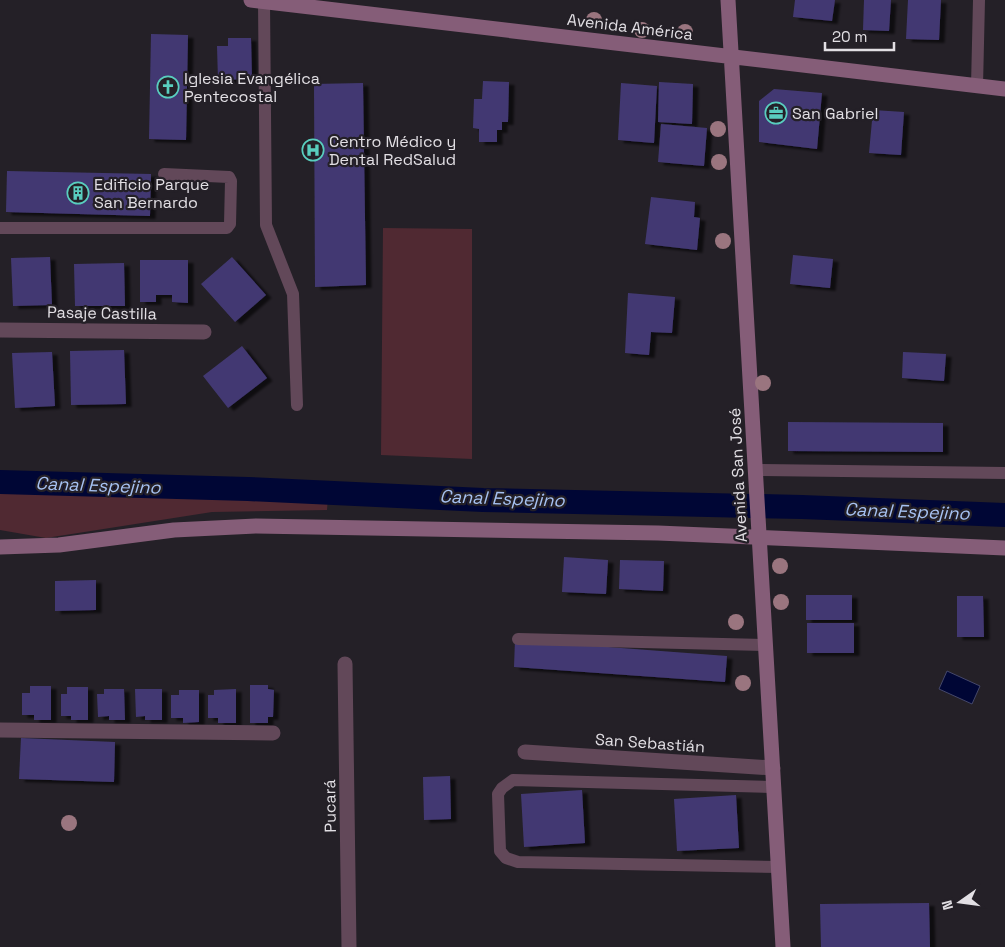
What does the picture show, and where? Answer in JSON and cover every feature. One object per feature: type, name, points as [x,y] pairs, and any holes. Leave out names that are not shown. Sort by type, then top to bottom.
[{"type":"street","name":"Avenida San José","points":[[728,0],[784,947]]},
{"type":"street","name":"Avenida América","points":[[258,1],[1005,89]]},
{"type":"street","name":"Pasaje Castilla","points":[[0,330],[204,332]]},
{"type":"street","points":[[0,547],[59,545],[174,530],[256,526],[658,533],[759,531],[1005,548]]},
{"type":"street","name":"Pucará","points":[[345,664],[349,947]]},
{"type":"street","points":[[0,730],[273,733]]},
{"type":"street","name":"San Sebastián","points":[[525,752],[773,768]]},
{"type":"lane","points":[[977,86],[979,0]]},
{"type":"lane","points":[[258,1],[266,225],[293,294],[298,405]]},
{"type":"lane","points":[[0,228],[227,228],[230,224],[231,181],[228,177],[164,174]]},
{"type":"lane","points":[[756,473],[1005,473]]},
{"type":"lane","points":[[518,639],[766,645]]},
{"type":"lane","points":[[774,787],[513,780],[502,788],[498,794],[500,851],[506,858],[518,862],[779,867]]},
{"type":"shaded area","points":[[383,228],[472,229],[472,459],[381,455]]},
{"type":"shaded area","points":[[0,492],[328,496],[327,510],[212,512],[46,538],[0,530]]},
{"type":"shaded area","points":[[947,671],[980,686],[972,704],[939,689]]},
{"type":"building","points":[[795,0],[835,0],[832,21],[793,17]]},
{"type":"building","points":[[864,0],[891,0],[889,31],[863,30]]},
{"type":"building","points":[[908,0],[941,0],[939,40],[906,39]]},
{"type":"building","name":"Iglesia Evangélica Pentecostal","points":[[151,34],[188,35],[186,140],[149,139]]},
{"type":"building","points":[[228,38],[251,38],[252,79],[218,80],[217,46],[228,46]]},
{"type":"building","points":[[483,81],[509,82],[508,122],[502,122],[502,130],[497,130],[497,142],[479,142],[479,129],[473,128],[474,99],[482,99]]},
{"type":"building","points":[[659,82],[693,84],[692,124],[658,122]]},
{"type":"building","points":[[363,83],[366,285],[315,287],[314,84]]},
{"type":"building","points":[[621,83],[657,86],[654,143],[618,140]]},
{"type":"building","points":[[774,89],[822,93],[817,149],[759,142],[759,101]]},
{"type":"building","points":[[873,110],[904,112],[901,155],[869,153]]},
{"type":"building","points":[[661,124],[707,128],[704,166],[658,162]]},
{"type":"building","name":"Edificio Parque San Bernardo","points":[[7,171],[151,174],[150,216],[6,212]]},
{"type":"building","points":[[651,197],[695,202],[694,217],[700,218],[697,250],[645,244]]},
{"type":"building","points":[[793,255],[833,259],[830,288],[790,284]]},
{"type":"building","points":[[50,257],[52,305],[13,306],[11,258]]},
{"type":"building","points":[[232,257],[266,295],[235,322],[201,284]]},
{"type":"building","points":[[140,260],[188,260],[188,303],[172,302],[172,295],[156,295],[156,302],[140,302]]},
{"type":"building","points":[[124,263],[125,306],[75,306],[74,264]]},
{"type":"building","points":[[628,293],[675,297],[672,333],[651,332],[649,355],[625,353]]},
{"type":"building","points":[[242,346],[267,378],[228,408],[203,376]]},
{"type":"building","points":[[124,350],[126,404],[71,405],[70,351]]},
{"type":"building","points":[[52,352],[55,406],[15,408],[12,353]]},
{"type":"building","points":[[903,352],[946,354],[944,381],[902,378]]},
{"type":"building","points":[[788,422],[943,423],[943,452],[788,451]]},
{"type":"building","points":[[564,557],[608,560],[606,594],[562,592]]},
{"type":"building","points":[[620,560],[664,561],[663,591],[619,589]]},
{"type":"building","points":[[96,580],[96,610],[55,611],[55,581]]},
{"type":"building","points":[[806,595],[852,595],[852,620],[806,620]]},
{"type":"building","points":[[957,596],[983,596],[984,637],[957,637]]},
{"type":"building","points":[[807,623],[854,623],[854,653],[807,653]]},
{"type":"building","points":[[515,640],[727,656],[725,682],[514,667]]},
{"type":"building","points":[[250,685],[268,685],[268,689],[274,690],[273,717],[268,717],[268,723],[250,723]]},
{"type":"building","points":[[30,686],[51,686],[51,720],[34,720],[34,715],[22,715],[22,693],[30,693]]},
{"type":"building","points":[[67,687],[88,687],[88,720],[71,720],[71,716],[61,716],[61,694],[67,694]]},
{"type":"building","points":[[104,689],[124,689],[125,720],[109,720],[109,716],[98,717],[97,694],[104,694]]},
{"type":"building","points":[[135,689],[162,689],[162,720],[145,720],[145,716],[136,717]]},
{"type":"building","points":[[236,689],[236,723],[218,723],[218,718],[208,718],[208,695],[214,695],[214,690]]},
{"type":"building","points":[[179,690],[199,690],[199,722],[183,723],[183,718],[171,718],[171,695],[179,695]]},
{"type":"building","points":[[21,738],[115,742],[114,782],[19,779]]},
{"type":"building","points":[[450,776],[451,819],[424,820],[423,777]]},
{"type":"building","points":[[582,790],[585,843],[524,847],[521,794]]},
{"type":"building","points":[[736,795],[739,848],[677,851],[674,799]]},
{"type":"building","points":[[929,903],[930,947],[821,947],[820,904]]},
{"type":"waterway","name":"Canal Espejino","points":[[0,482],[248,489],[483,500],[802,507],[1005,515]]},
{"type":"place","name":"Iglesia Evangélica Pentecostal","points":[[168,87]]},
{"type":"place","name":"San Gabriel","points":[[776,113]]},
{"type":"place","name":"Centro Médico y Dental RedSalud","points":[[313,150]]},
{"type":"place","name":"Edificio Parque San Bernardo","points":[[78,193]]}]
